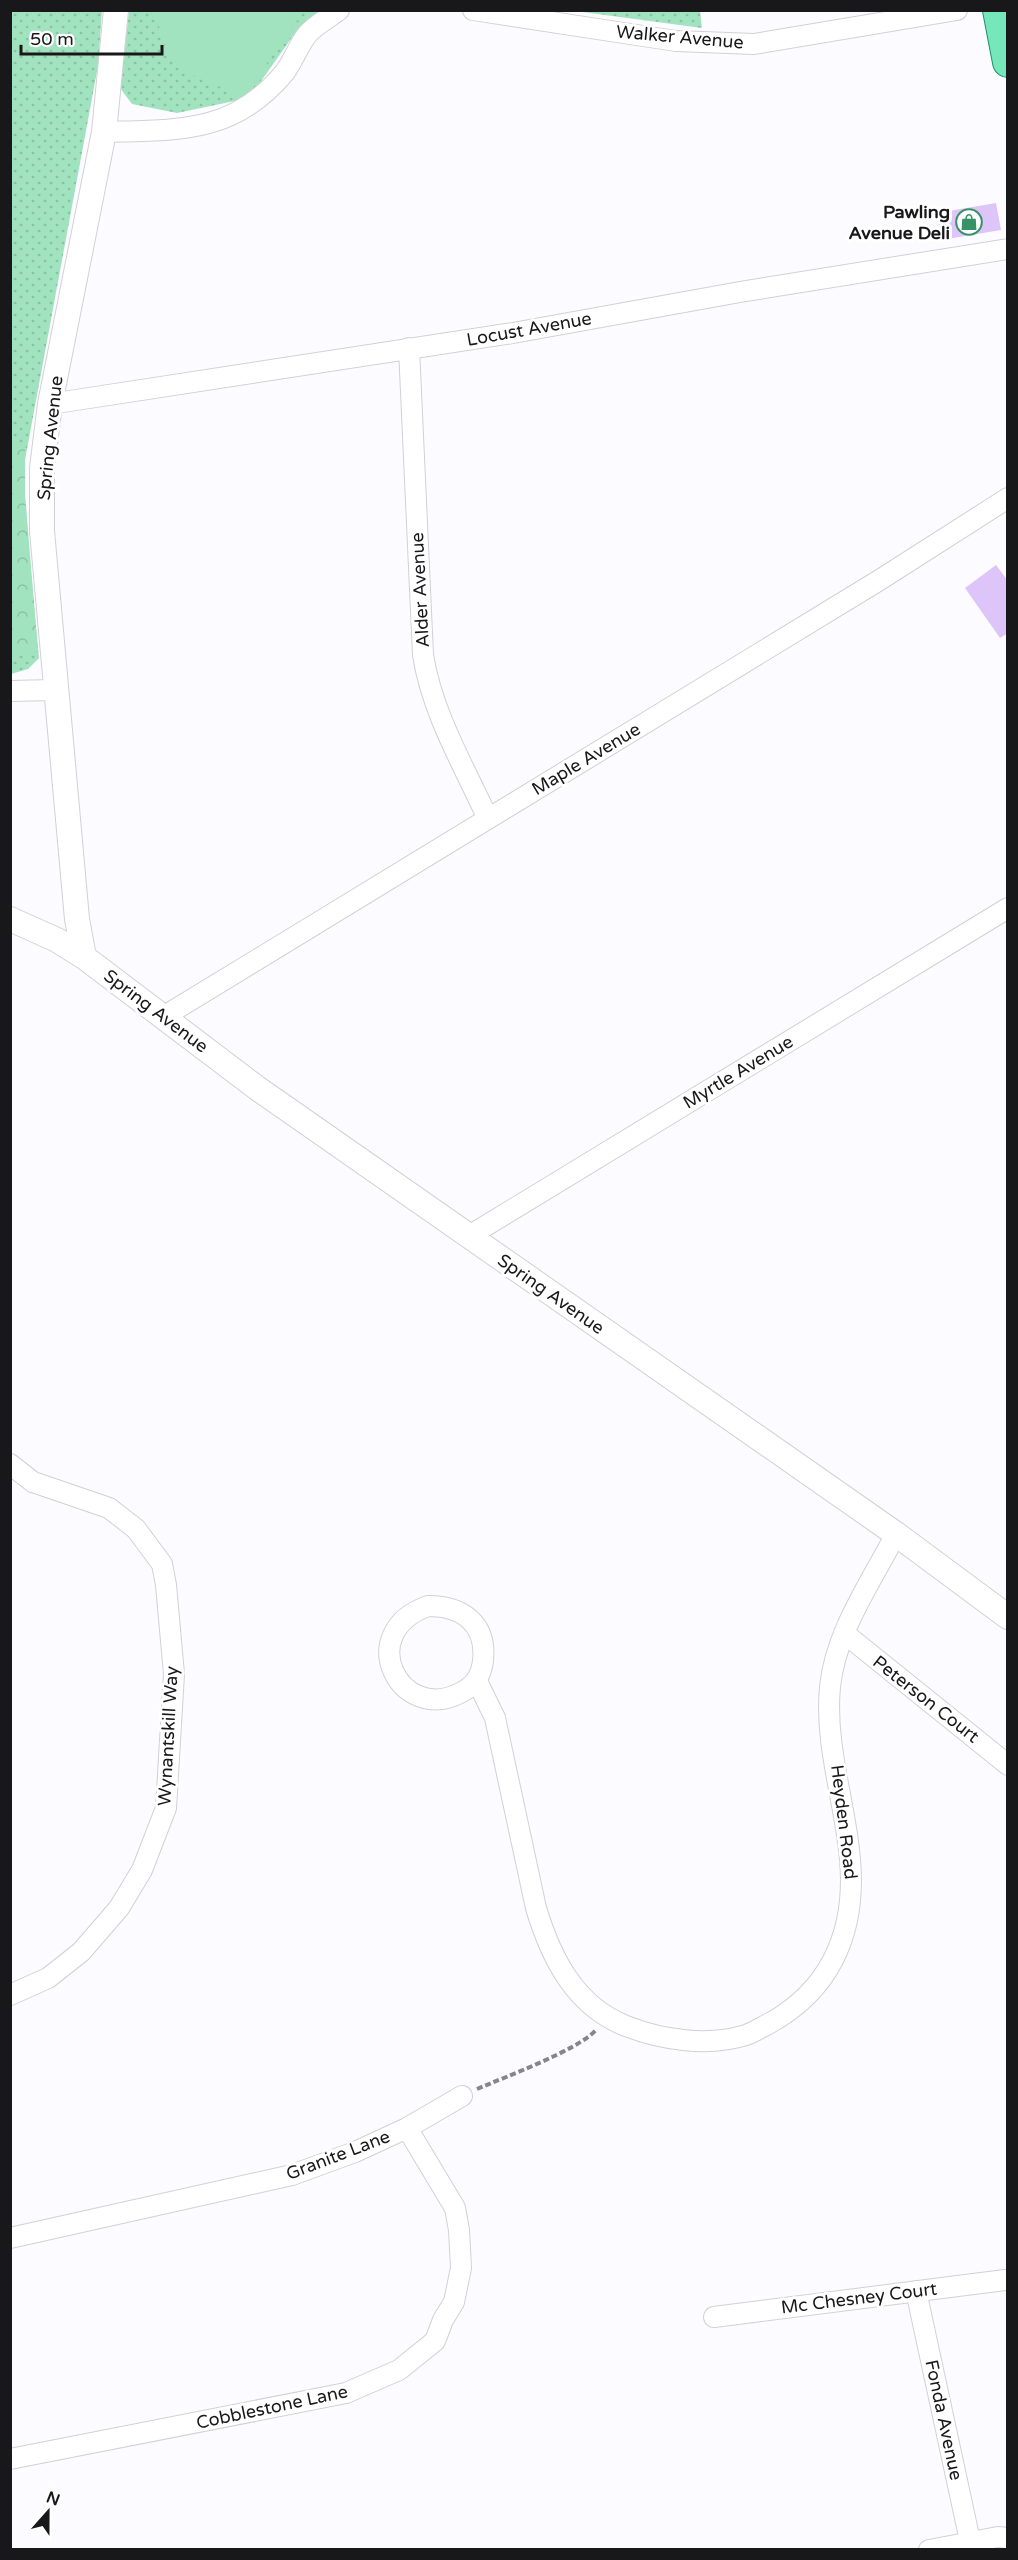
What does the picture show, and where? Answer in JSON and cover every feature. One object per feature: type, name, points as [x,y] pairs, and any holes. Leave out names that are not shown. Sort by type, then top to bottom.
[{"type":"main road","points":[[998,10],[1008,62]]},
{"type":"street","name":"Spring Avenue","points":[[116,10],[104,132],[50,404],[42,468],[42,531],[55,690],[77,919],[84,957],[257,1088],[896,1534],[1008,1617]]},
{"type":"street","points":[[104,132],[175,130],[228,118],[252,104],[285,71],[307,34],[339,10]]},
{"type":"street","name":"Walker Avenue","points":[[473,10],[676,40],[754,44],[957,10]]},
{"type":"street","name":"Locust Avenue","points":[[50,404],[409,348],[1008,249]]},
{"type":"street","name":"Alder Avenue","points":[[409,348],[423,655],[427,682],[488,819]]},
{"type":"street","name":"Maple Avenue","points":[[163,1017],[868,587],[1008,498]]},
{"type":"street","points":[[10,691],[55,690]]},
{"type":"street","name":"Myrtle Avenue","points":[[469,1236],[1008,908]]},
{"type":"street","points":[[10,919],[57,940],[84,957]]},
{"type":"street","name":"Wynantskill Way","points":[[10,1464],[33,1482],[109,1508],[136,1529],[162,1564],[174,1674],[166,1808],[142,1870],[119,1908],[81,1952],[48,1978],[10,1995]]},
{"type":"street","name":"Heyden Road","points":[[477,1681],[495,1718],[536,1908],[545,1939],[556,1961],[578,1994],[607,2019],[636,2030],[678,2040],[714,2041],[747,2035],[779,2018],[803,2000],[823,1978],[838,1950],[848,1920],[852,1889],[850,1857],[828,1710],[830,1684],[844,1633],[896,1534]]},
{"type":"street","points":[[428,1606],[444,1606],[459,1611],[472,1620],[480,1634],[484,1649],[477,1681],[451,1698],[436,1700],[421,1697],[407,1690],[397,1678],[390,1664],[389,1649],[392,1634],[401,1621],[413,1611],[428,1606]]},
{"type":"street","name":"Peterson Court","points":[[844,1633],[1008,1765]]},
{"type":"street","name":"Granite Lane","points":[[10,2238],[292,2175],[355,2152],[407,2128],[462,2096]]},
{"type":"street","name":"Cobblestone Lane","points":[[10,2459],[346,2393],[399,2370],[435,2341],[454,2302],[461,2268],[459,2230],[454,2208],[407,2128]]},
{"type":"street","name":"Mc Chesney Court","points":[[714,2317],[1005,2280]]},
{"type":"street","name":"Fonda Avenue","points":[[916,2291],[971,2546]]},
{"type":"street","points":[[929,2550],[971,2546],[1004,2535]]},
{"type":"path","points":[[462,2096],[590,2037],[607,2019]]},
{"type":"green space","points":[[154,10],[304,11],[243,97],[193,75],[167,52]]},
{"type":"green space","points":[[11,11],[102,11],[98,66],[22,476],[39,658],[28,669],[11,674]]},
{"type":"green space","points":[[129,11],[321,11],[293,36],[249,98],[177,113],[132,104],[120,88]]},
{"type":"green space","points":[[575,11],[700,11],[702,28]]},
{"type":"green space","points":[[11,445],[25,446],[25,494],[38,652],[11,654]]},
{"type":"building","name":"Pawling Avenue Deli","points":[[996,203],[1001,230],[941,240],[937,213]]},
{"type":"building","points":[[996,565],[1008,581],[1008,633],[1000,638],[965,588]]},
{"type":"place","name":"Pawling Avenue Deli","points":[[969,222]]}]
